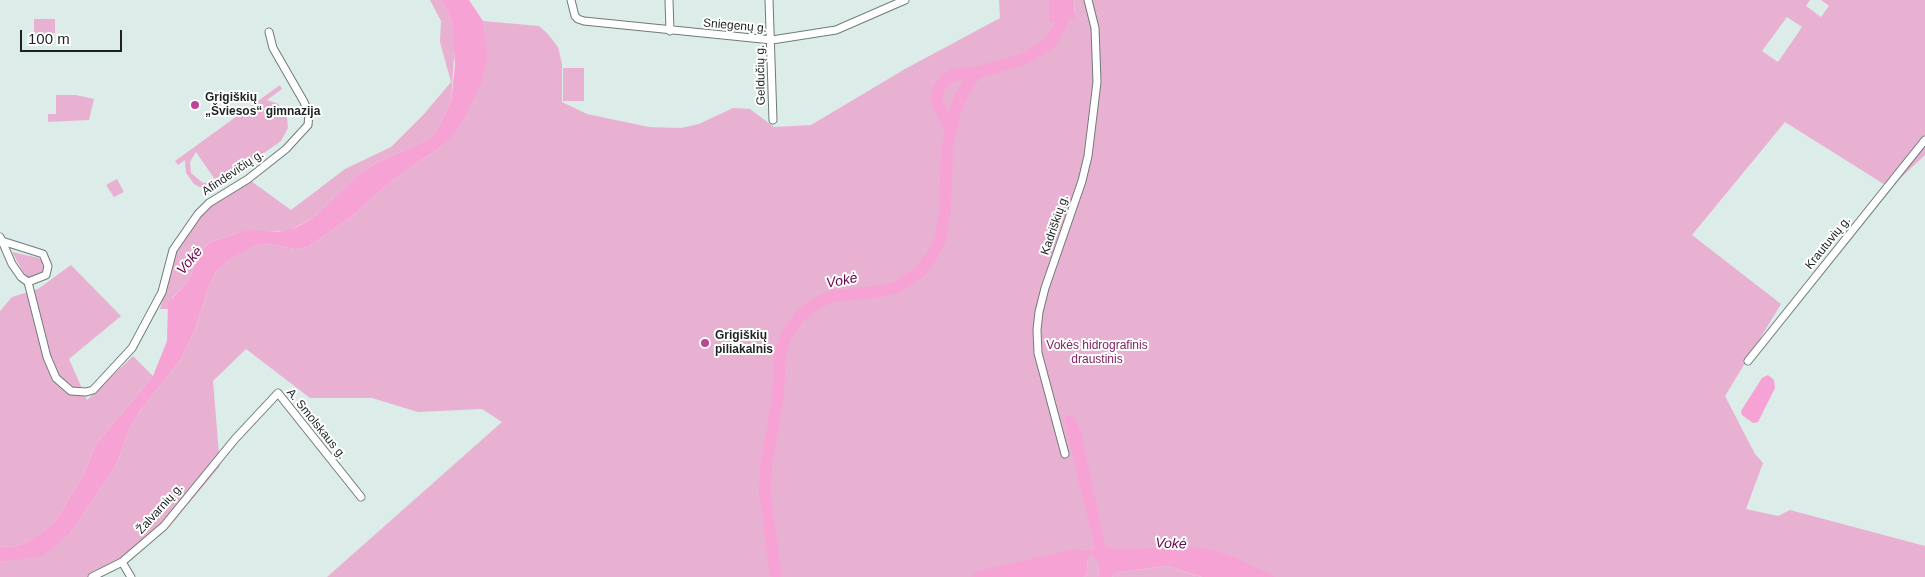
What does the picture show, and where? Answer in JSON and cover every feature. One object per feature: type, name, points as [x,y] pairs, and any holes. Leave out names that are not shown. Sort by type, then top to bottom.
[{"type":"street","name":"Sniegenų g.","points":[[571,0],[578,19],[617,26],[772,40],[836,30],[890,3],[905,0]]},
{"type":"street","points":[[669,0],[670,31]]},
{"type":"street","name":"Geldučių g.","points":[[769,0],[772,40],[773,120]]},
{"type":"street","name":"Kadriškių g.","points":[[1064,454],[1038,353],[1037,330],[1045,288],[1082,181],[1088,156],[1097,82],[1094,28],[1088,0]]},
{"type":"street","name":"Afindevičių g.","points":[[28,282],[47,356],[56,378],[71,391],[86,392],[93,390],[132,348],[162,292],[173,250],[198,214],[209,203],[248,179],[286,149],[308,125],[309,114],[304,102],[273,48],[269,32]]},
{"type":"street","name":"Krautuvių g.","points":[[1748,361],[1925,140]]},
{"type":"street","points":[[1,239],[43,254],[48,266],[46,275],[28,282],[16,271],[1,239]]},
{"type":"street","name":"A. Smolskaus g.","points":[[194,488],[278,393],[361,498]]},
{"type":"street","name":"Žalvarnių g.","points":[[92,577],[122,562],[164,526],[194,488]]},
{"type":"street","points":[[122,562],[131,577]]},
{"type":"green space","points":[[430,0],[442,0],[452,23],[455,41],[451,102],[436,132],[427,140],[378,162],[358,174],[312,219],[288,231],[238,233],[210,242],[203,249],[188,281],[172,298],[170,309],[160,309],[175,254],[201,215],[213,204],[251,181],[291,210],[345,169],[391,147],[424,114],[451,82],[440,42],[441,21]]},
{"type":"green space","name":"Vokės hidrografinis draustinis","points":[[999,0],[1049,0],[1049,17],[1075,12],[1074,0],[1810,0],[1806,6],[1821,17],[1829,6],[1821,0],[1925,0],[1925,155],[1890,188],[1785,122],[1692,235],[1781,304],[1725,396],[1755,454],[1763,463],[1746,509],[1778,516],[1790,510],[1925,546],[1925,577],[1254,577],[1201,554],[1099,564],[1098,577],[1084,577],[1088,572],[1087,559],[1008,577],[327,577],[502,422],[482,409],[418,412],[372,398],[310,398],[246,349],[213,381],[220,466],[170,526],[121,565],[95,577],[0,577],[0,562],[13,560],[71,532],[116,466],[129,430],[140,411],[181,359],[194,332],[215,273],[228,261],[252,246],[268,244],[295,249],[308,247],[350,218],[394,179],[445,144],[486,38],[483,21],[539,26],[547,33],[558,47],[562,64],[562,102],[587,114],[649,127],[681,128],[699,124],[733,108],[750,109],[774,127],[811,125],[905,69],[1000,18]],"holes":[[[1787,17],[1802,27],[1778,62],[1762,51]]]},
{"type":"green space","points":[[34,19],[55,19],[55,33],[34,34]]},
{"type":"green space","points":[[563,68],[584,68],[584,101],[563,101]]},
{"type":"green space","points":[[280,85],[282,89],[267,100],[278,104],[287,117],[288,128],[281,141],[216,187],[202,188],[194,184],[186,173],[185,160],[178,165],[175,161]],"holes":[[[196,152],[216,181],[203,183],[191,173],[190,162]]]},
{"type":"green space","points":[[56,95],[76,95],[94,99],[89,120],[48,122],[48,114],[56,114]]},
{"type":"green space","points":[[117,179],[124,192],[114,197],[106,185]]},
{"type":"green space","points":[[12,252],[39,258],[42,262],[44,273],[33,279],[29,278],[23,272]]},
{"type":"green space","points":[[71,265],[121,316],[69,359],[87,400],[133,356],[153,376],[96,444],[83,476],[54,523],[29,541],[17,546],[0,547],[0,311],[12,297],[38,289]]},
{"type":"green space","points":[[1168,566],[1202,577],[1112,577],[1119,572]]},
{"type":"shaded area","points":[[442,0],[469,0],[483,21],[486,38],[487,58],[481,84],[463,121],[454,134],[445,144],[394,179],[350,218],[308,247],[295,249],[268,244],[253,246],[228,261],[215,273],[194,332],[181,359],[140,411],[129,430],[116,466],[71,532],[43,556],[0,562],[0,547],[17,546],[29,541],[54,523],[83,476],[96,444],[153,376],[167,341],[168,303],[188,281],[203,249],[210,242],[249,230],[278,232],[295,228],[312,219],[358,174],[378,162],[427,140],[436,132],[451,102],[455,65],[452,23]]},
{"type":"shaded area","points":[[1049,0],[1074,0],[1075,18],[1049,23]]},
{"type":"shaded area","points":[[1768,375],[1774,380],[1775,388],[1758,422],[1753,423],[1742,415],[1741,411],[1762,378]]},
{"type":"shaded area","points":[[1067,415],[1074,417],[1081,431],[1105,545],[1108,548],[1127,550],[1175,546],[1205,548],[1234,557],[1276,577],[1202,577],[1168,566],[1119,572],[1112,577],[1098,577],[1099,564],[1092,555],[1087,556],[1088,572],[1084,577],[971,577],[978,571],[1075,549],[1095,550],[1064,419]]},
{"type":"waterway","name":"Vokė","points":[[951,131],[936,100],[938,89],[946,79],[957,74],[976,73],[1024,59],[1050,43],[1062,23],[1065,0]]},
{"type":"waterway","name":"Vokė","points":[[776,577],[765,493],[766,467],[778,396],[780,355],[786,336],[800,316],[818,302],[834,296],[895,288],[920,272],[931,257],[940,240],[945,211],[947,148],[955,112],[963,92],[976,73]]},
{"type":"place","name":"Grigiškių „Šviesos“ gimnazija","points":[[195,105]]},
{"type":"place","name":"Grigiškių piliakalnis","points":[[705,343]]}]
